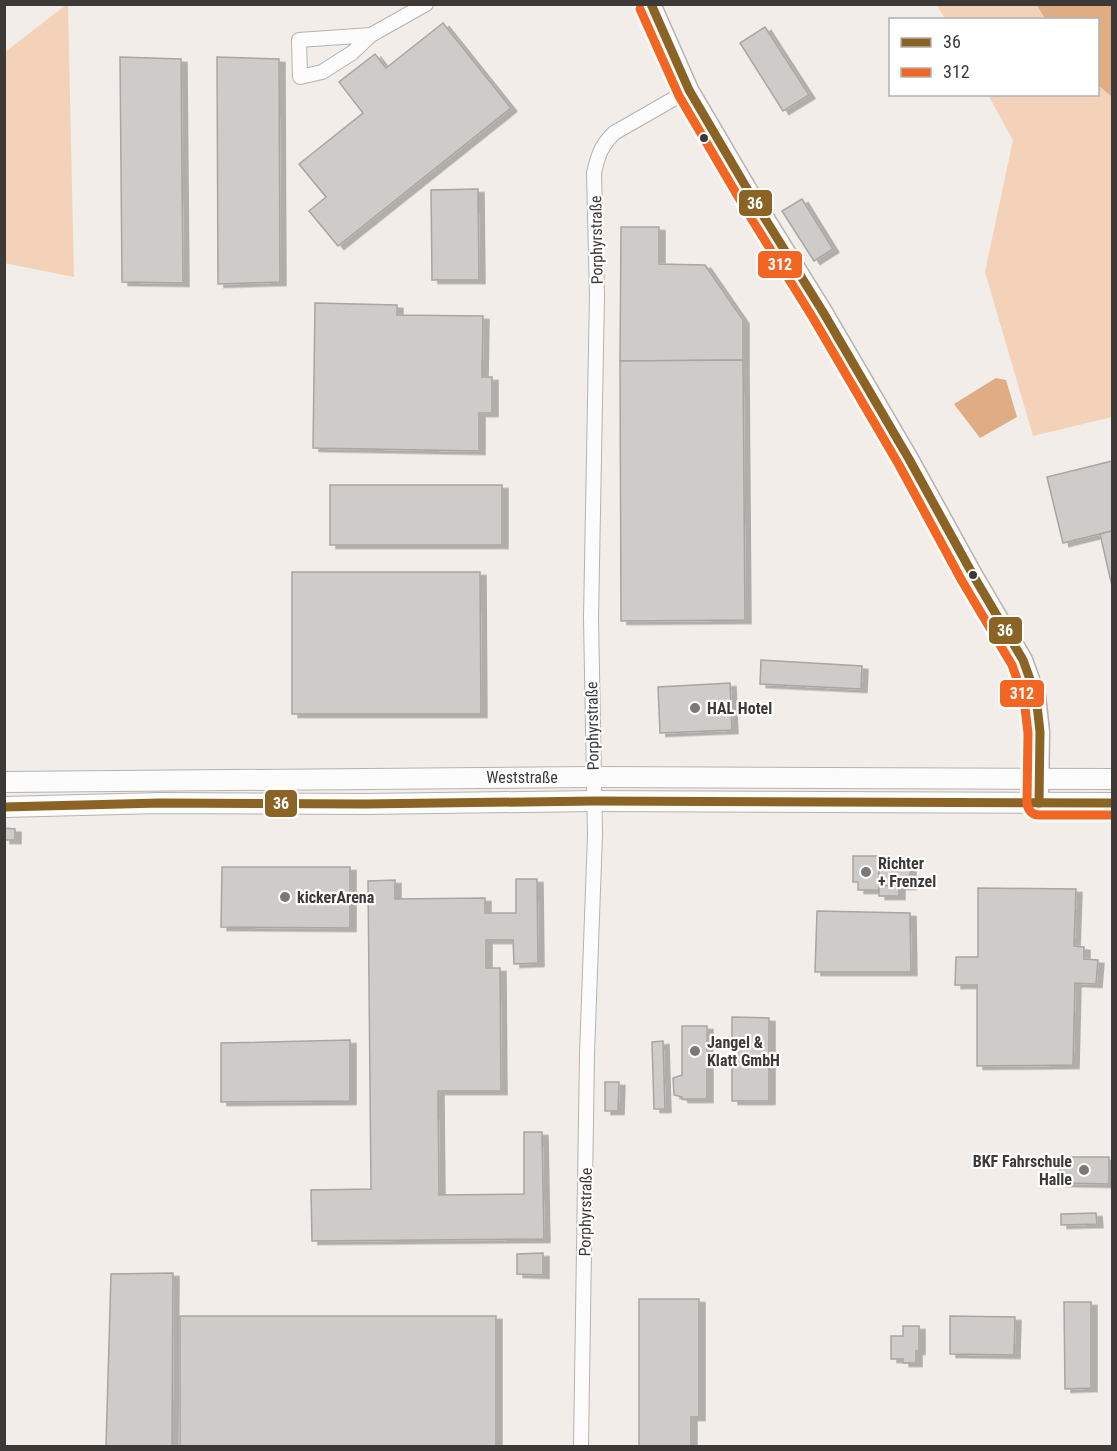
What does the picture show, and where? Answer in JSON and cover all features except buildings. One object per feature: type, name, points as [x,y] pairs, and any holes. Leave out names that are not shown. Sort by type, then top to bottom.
[{"type":"main road","name":"Weststraße","points":[[4,782],[593,777],[1113,779]]},
{"type":"main road","points":[[4,807],[160,803],[365,804],[594,801],[1113,803]]},
{"type":"street","points":[[371,35],[299,40],[300,77],[322,72],[352,53],[371,35],[426,4]]},
{"type":"street","points":[[651,4],[688,90],[904,449],[1023,660],[1036,696],[1040,732],[1039,803]]},
{"type":"street","name":"Porphyrstraße","points":[[581,1446],[588,1054],[595,835],[591,561],[597,296],[594,173],[597,158],[604,143],[614,133],[688,90]]},
{"type":"shaded area","points":[[68,5],[74,277],[4,263],[5,52]]},
{"type":"shaded area","points":[[937,5],[1037,5],[1044,18],[944,18]]},
{"type":"shaded area","points":[[1037,5],[1112,5],[1112,97],[1099,86],[1099,18],[1044,18]]},
{"type":"shaded area","points":[[1099,86],[1112,97],[1112,417],[1033,436],[985,272],[1013,140],[989,96],[1099,96]]},
{"type":"shaded area","points":[[996,378],[1006,380],[1017,417],[980,438],[954,404]]},
{"type":"transit line","name":"36","points":[[651,4],[689,90],[823,312],[1023,660],[1036,696],[1040,732],[1039,803]]},
{"type":"transit line","name":"312","points":[[640,9],[679,96],[813,318],[1012,665],[1024,699],[1028,733],[1027,803],[1029,810],[1038,815],[1112,815]]},
{"type":"transit line","name":"36","points":[[4,807],[160,803],[365,804],[594,801],[1112,803]]},
{"type":"place","name":"HAL Hotel","points":[[695,708]]},
{"type":"place","name":"Richter + Frenzel","points":[[866,872]]},
{"type":"place","name":"kickerArena","points":[[285,897]]},
{"type":"place","name":"Jangel & Klatt GmbH","points":[[695,1051]]},
{"type":"place","name":"BKF Fahrschule Halle","points":[[1084,1170]]}]
